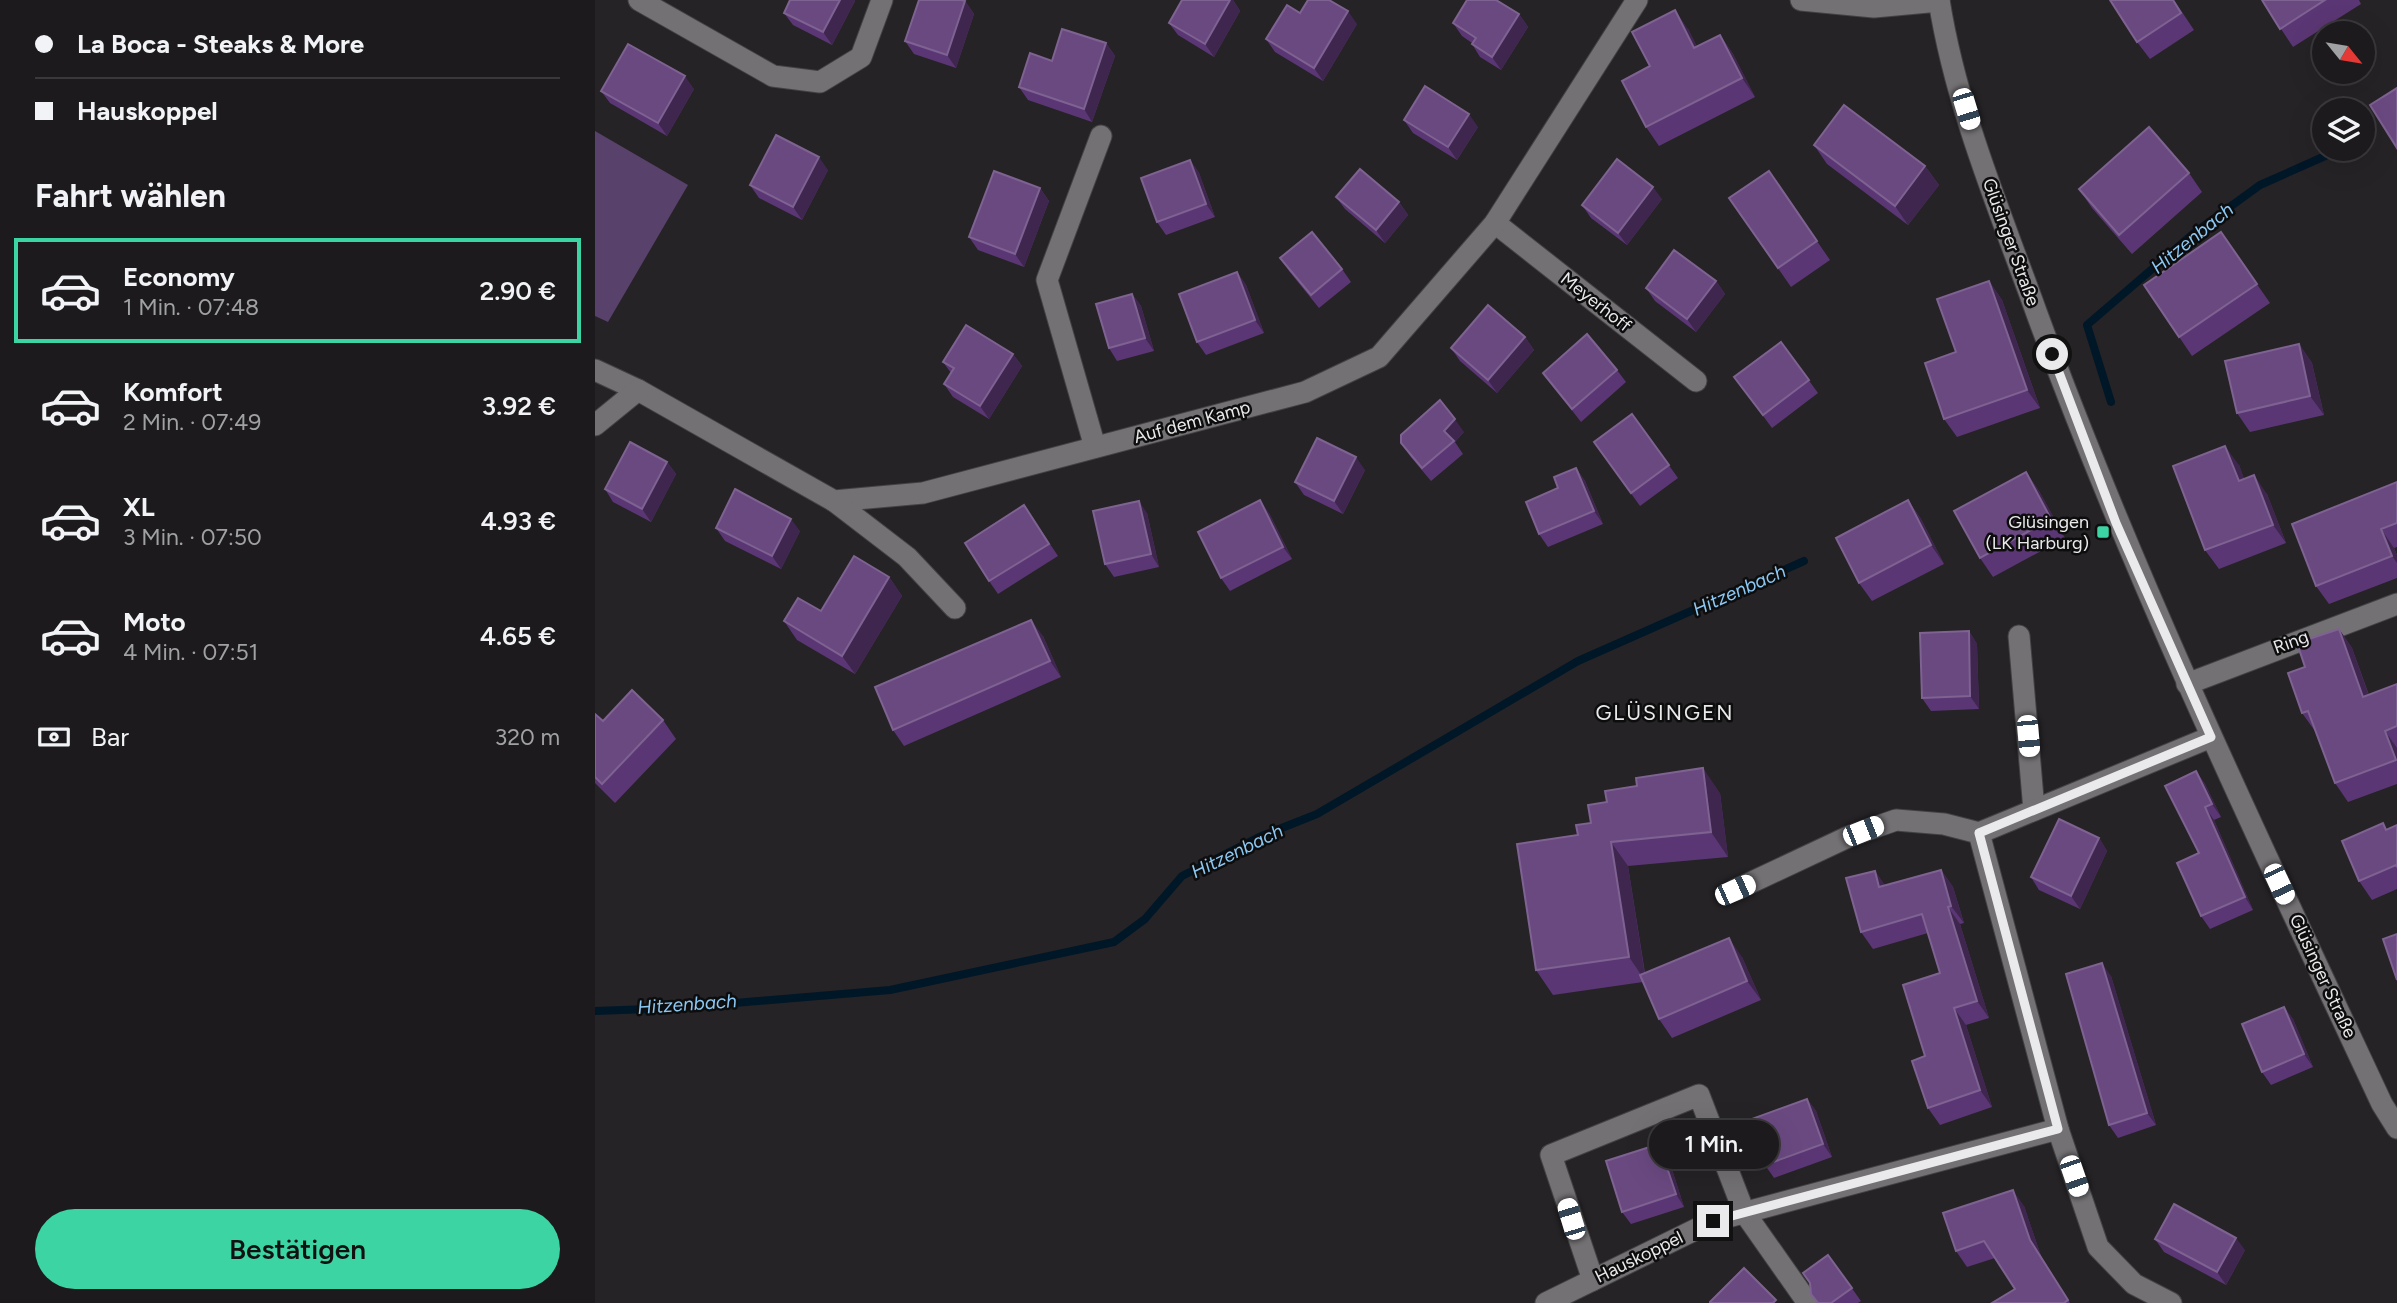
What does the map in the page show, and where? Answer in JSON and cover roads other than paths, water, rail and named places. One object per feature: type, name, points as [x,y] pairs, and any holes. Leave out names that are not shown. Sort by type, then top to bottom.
[{"type":"street","points":[[639,0],[773,76],[820,82],[861,57],[882,0]]},
{"type":"street","name":"Auf dem Kamp","points":[[834,500],[923,493],[1305,392],[1379,357],[1495,223],[1637,0]]},
{"type":"street","points":[[1801,0],[1874,7],[1939,0]]},
{"type":"street","name":"Glüsinger Straße","points":[[1939,0],[1949,58],[1990,186],[2103,488],[2211,737],[2382,1104],[2397,1128]]},
{"type":"street","points":[[1095,447],[1047,280],[1101,135]]},
{"type":"street","name":"Meyerhoff","points":[[1495,223],[1696,381]]},
{"type":"street","points":[[595,370],[639,390],[834,500],[907,557],[955,608]]},
{"type":"street","points":[[595,425],[639,390]]},
{"type":"street","name":"Ring","points":[[2187,684],[2397,604]]},
{"type":"street","points":[[2019,636],[2034,810]]},
{"type":"street","points":[[1735,890],[1850,836],[1896,820],[1944,824],[1979,833],[2211,737]]},
{"type":"street","points":[[1979,833],[2058,1129],[2098,1247],[2134,1284],[2171,1303]]},
{"type":"street","points":[[1593,1280],[1551,1155],[1699,1095],[1723,1151],[1744,1212],[1808,1303]]},
{"type":"street","name":"Hauskoppel","points":[[1546,1303],[1713,1221],[2058,1129]]},
{"type":"waterway","name":"Hitzenbach","points":[[2111,402],[2087,325],[2194,233],[2260,185],[2314,161]]},
{"type":"waterway","name":"Hitzenbach","points":[[595,1011],[676,1008],[890,990],[1114,942],[1145,919],[1182,876],[1259,837],[1317,814],[1578,661],[1804,561]]},
{"type":"place","name":"Glüsingen (LK Harburg)","points":[[2103,532]]},
{"type":"district","name":"GLÜSINGEN","points":[[1665,712]]}]
